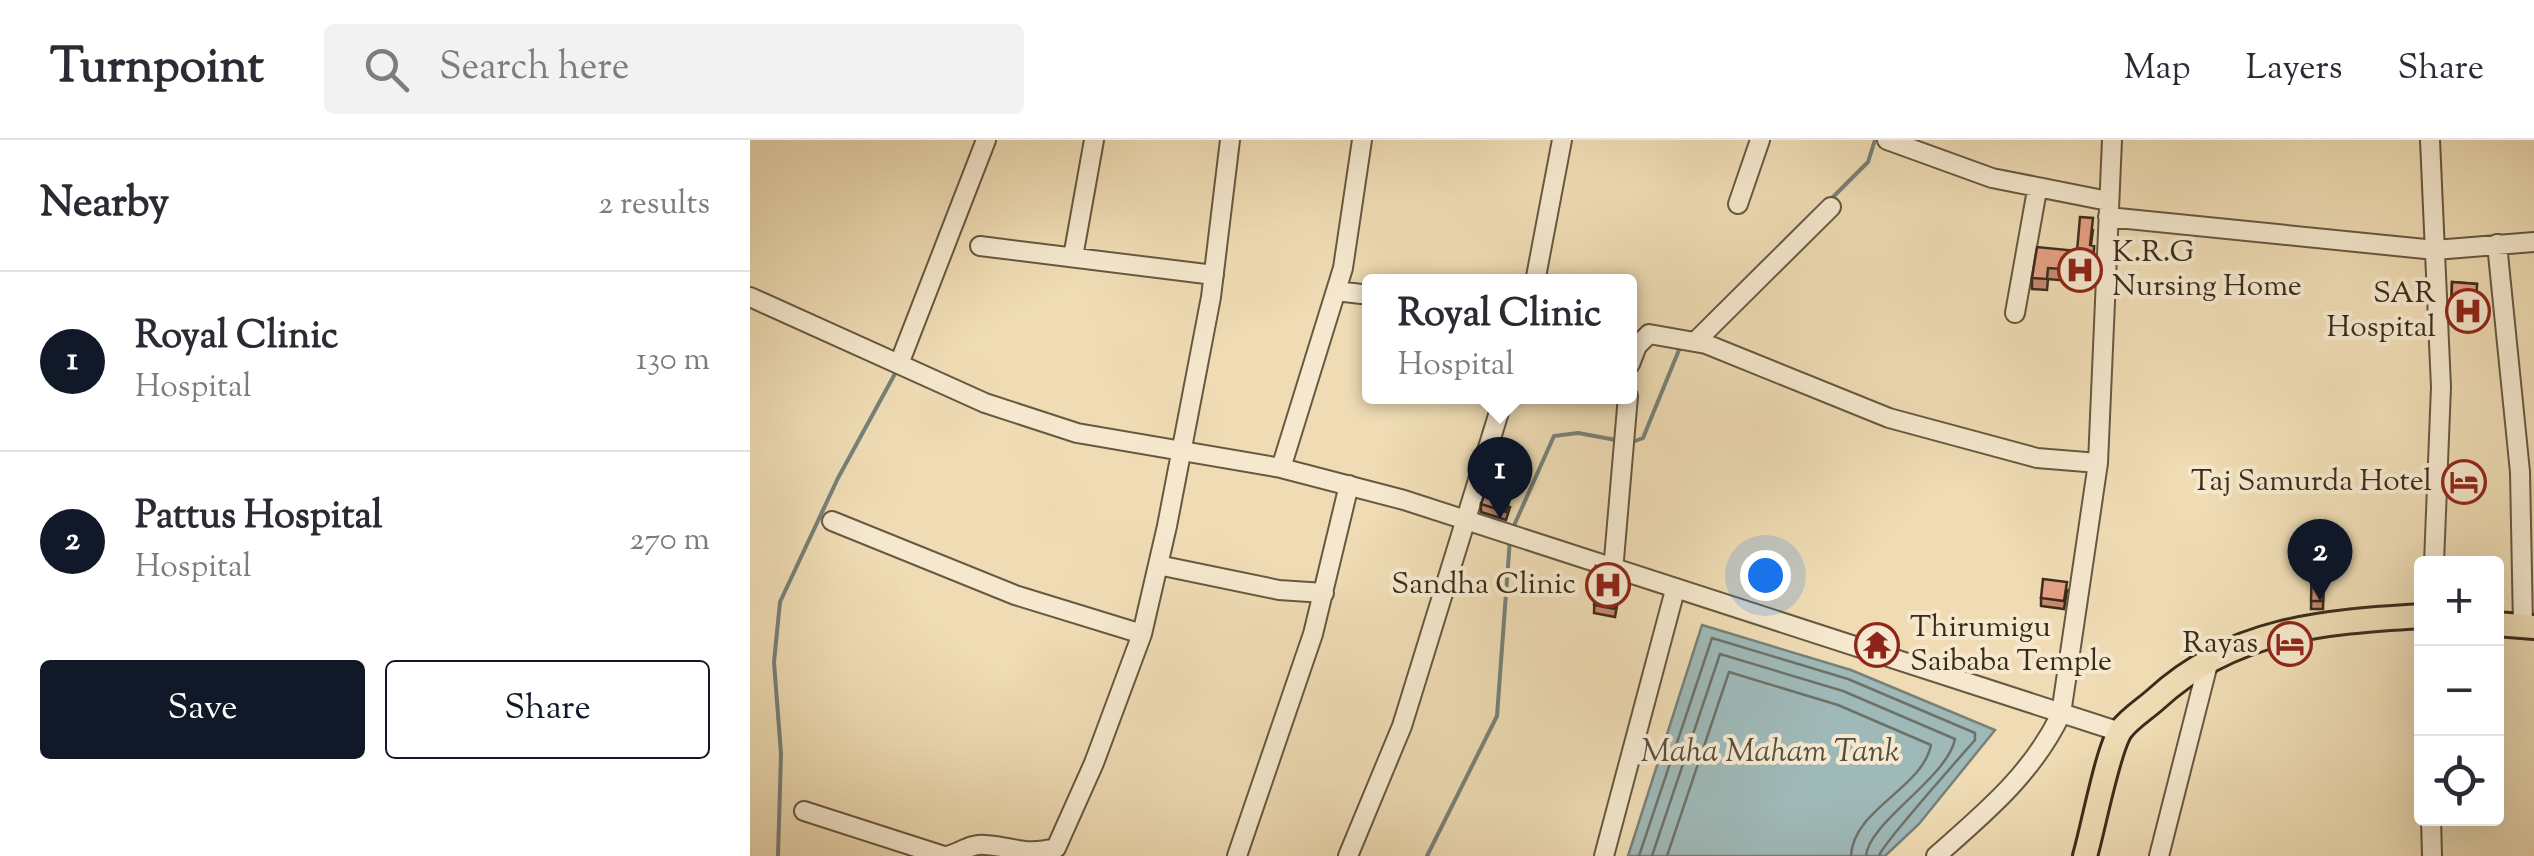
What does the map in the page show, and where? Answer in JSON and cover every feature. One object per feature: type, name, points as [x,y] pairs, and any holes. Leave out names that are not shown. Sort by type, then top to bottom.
[{"type":"main road","points":[[2085,856],[2120,732],[2184,673],[2275,631],[2324,622],[2414,616]]},
{"type":"main road","points":[[2504,624],[2529,626]]},
{"type":"street","points":[[891,361],[986,140]]},
{"type":"street","points":[[1073,257],[1094,140]]},
{"type":"street","points":[[804,812],[945,856],[986,844],[1017,854],[1039,855],[1056,848],[1088,778],[1142,634],[1214,275],[1230,140]]},
{"type":"street","points":[[1281,468],[1336,291],[1362,140]]},
{"type":"street","points":[[1537,274],[1562,140]]},
{"type":"street","points":[[1738,204],[1760,140]]},
{"type":"street","points":[[1888,140],[1942,162],[2108,209],[2435,250],[2534,242]]},
{"type":"street","points":[[1936,856],[2016,784],[2045,746],[2061,714],[2098,463],[2112,140]]},
{"type":"street","points":[[2430,140],[2441,387],[2434,556]]},
{"type":"street","points":[[2015,313],[2037,190]]},
{"type":"street","points":[[1700,343],[1831,208]]},
{"type":"street","points":[[2497,244],[2520,472],[2529,626]]},
{"type":"street","points":[[980,246],[1214,275]]},
{"type":"street","points":[[1336,291],[1362,294]]},
{"type":"street","points":[[750,297],[985,403],[1077,433],[1281,468],[1349,485],[1527,538],[1613,572],[2120,732]]},
{"type":"street","points":[[1637,346],[1649,334],[1700,343],[1889,418],[2037,458],[2098,463]]},
{"type":"street","points":[[1348,856],[1402,726],[1502,404]]},
{"type":"street","points":[[1613,572],[1628,404]]},
{"type":"street","points":[[1237,856],[1324,593],[1349,485]]},
{"type":"street","points":[[832,521],[1016,595],[1142,634]]},
{"type":"street","points":[[1158,565],[1279,590],[1324,593]]},
{"type":"street","points":[[1604,856],[1675,590]]},
{"type":"street","points":[[2159,856],[2209,660]]},
{"type":"street","points":[[2431,826],[2432,856]]},
{"type":"water","name":"Maha Maham Tank","points":[[1702,625],[1851,670],[1995,730],[1919,824],[1885,856],[1628,856]]},
{"type":"building","points":[[2080,217],[2093,218],[2093,271],[2048,268],[2047,279],[2032,278],[2037,247],[2077,251]]},
{"type":"building","points":[[2452,282],[2477,284],[2475,318],[2451,316]]},
{"type":"building","points":[[1485,493],[1510,499],[1506,512],[1481,504]]},
{"type":"building","points":[[1596,567],[1613,575],[1611,585],[1619,587],[1615,609],[1594,605]]},
{"type":"building","points":[[2312,569],[2324,569],[2323,601],[2311,601]]},
{"type":"building","points":[[2043,579],[2067,582],[2064,601],[2041,598]]},
{"type":"waterway","points":[[1831,199],[1868,162],[1875,140]]},
{"type":"waterway","points":[[1630,443],[1643,438],[1681,345]]},
{"type":"waterway","points":[[778,856],[781,754],[774,662],[780,602],[838,478],[897,370]]},
{"type":"waterway","points":[[1512,530],[1554,436],[1578,433],[1616,440]]},
{"type":"waterway","points":[[1427,856],[1497,716],[1510,539]]},
{"type":"place","name":"K.R.G Nursing Home","points":[[2080,270]]},
{"type":"place","name":"SAR Hospital","points":[[2468,311]]},
{"type":"place","name":"Taj Samurda Hotel","points":[[2464,482]]},
{"type":"place","name":"Royal Clinic","points":[[1500,519]]},
{"type":"place","name":"Sandha Clinic","points":[[1608,585]]},
{"type":"place","name":"Pattus Hospital","points":[[2320,601]]},
{"type":"place","name":"Rayas","points":[[2290,644]]},
{"type":"place","name":"Thirumigu Saibaba Temple","points":[[1877,645]]}]
